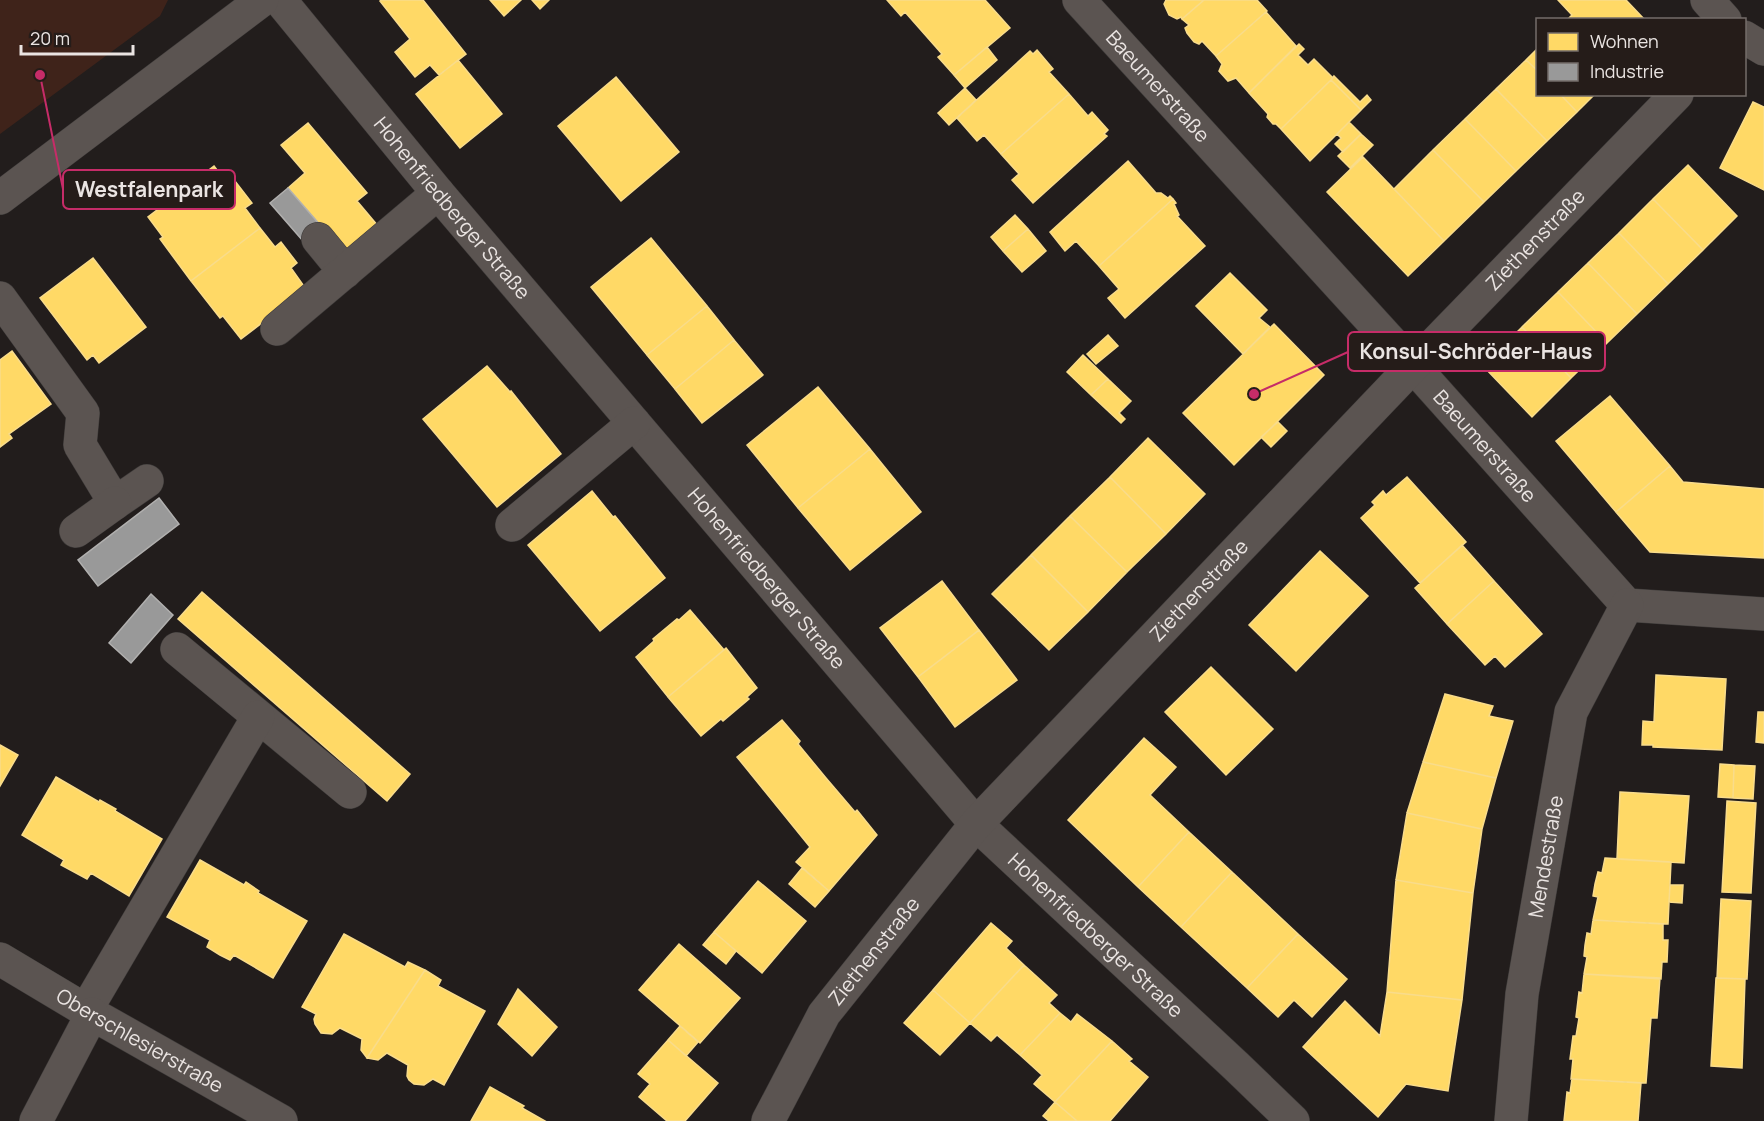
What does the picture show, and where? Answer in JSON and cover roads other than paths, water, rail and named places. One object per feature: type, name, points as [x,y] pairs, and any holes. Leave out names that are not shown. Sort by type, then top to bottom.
[{"type":"street","points":[[0,198],[262,0]]},
{"type":"street","name":"Hohenfriedberger Straße","points":[[280,0],[438,193],[976,824],[1293,1121]]},
{"type":"street","name":"Baeumerstraße","points":[[1079,0],[1413,366],[1627,605]]},
{"type":"street","points":[[1707,0],[1723,18]]},
{"type":"street","points":[[1746,38],[1764,49]]},
{"type":"street","name":"Ziethenstraße","points":[[768,1121],[824,1014],[976,824],[1413,366],[1675,96]]},
{"type":"street","points":[[277,329],[438,193]]},
{"type":"street","points":[[318,239],[345,272]]},
{"type":"street","points":[[0,298],[83,413],[80,445],[116,503]]},
{"type":"street","points":[[512,525],[634,423]]},
{"type":"street","points":[[76,531],[147,481]]},
{"type":"street","points":[[1627,605],[1764,614]]},
{"type":"street","name":"Mendestraße","points":[[1511,1121],[1522,994],[1571,712],[1627,605]]},
{"type":"street","points":[[177,649],[350,792]]},
{"type":"street","points":[[45,1117],[89,1012],[258,717]]},
{"type":"street","name":"Oberschlesierstraße","points":[[0,959],[281,1121]]},
{"type":"place","name":"Westfalenpark","points":[[40,75]]},
{"type":"place","name":"Konsul-Schröder-Haus","points":[[1254,394]]}]
